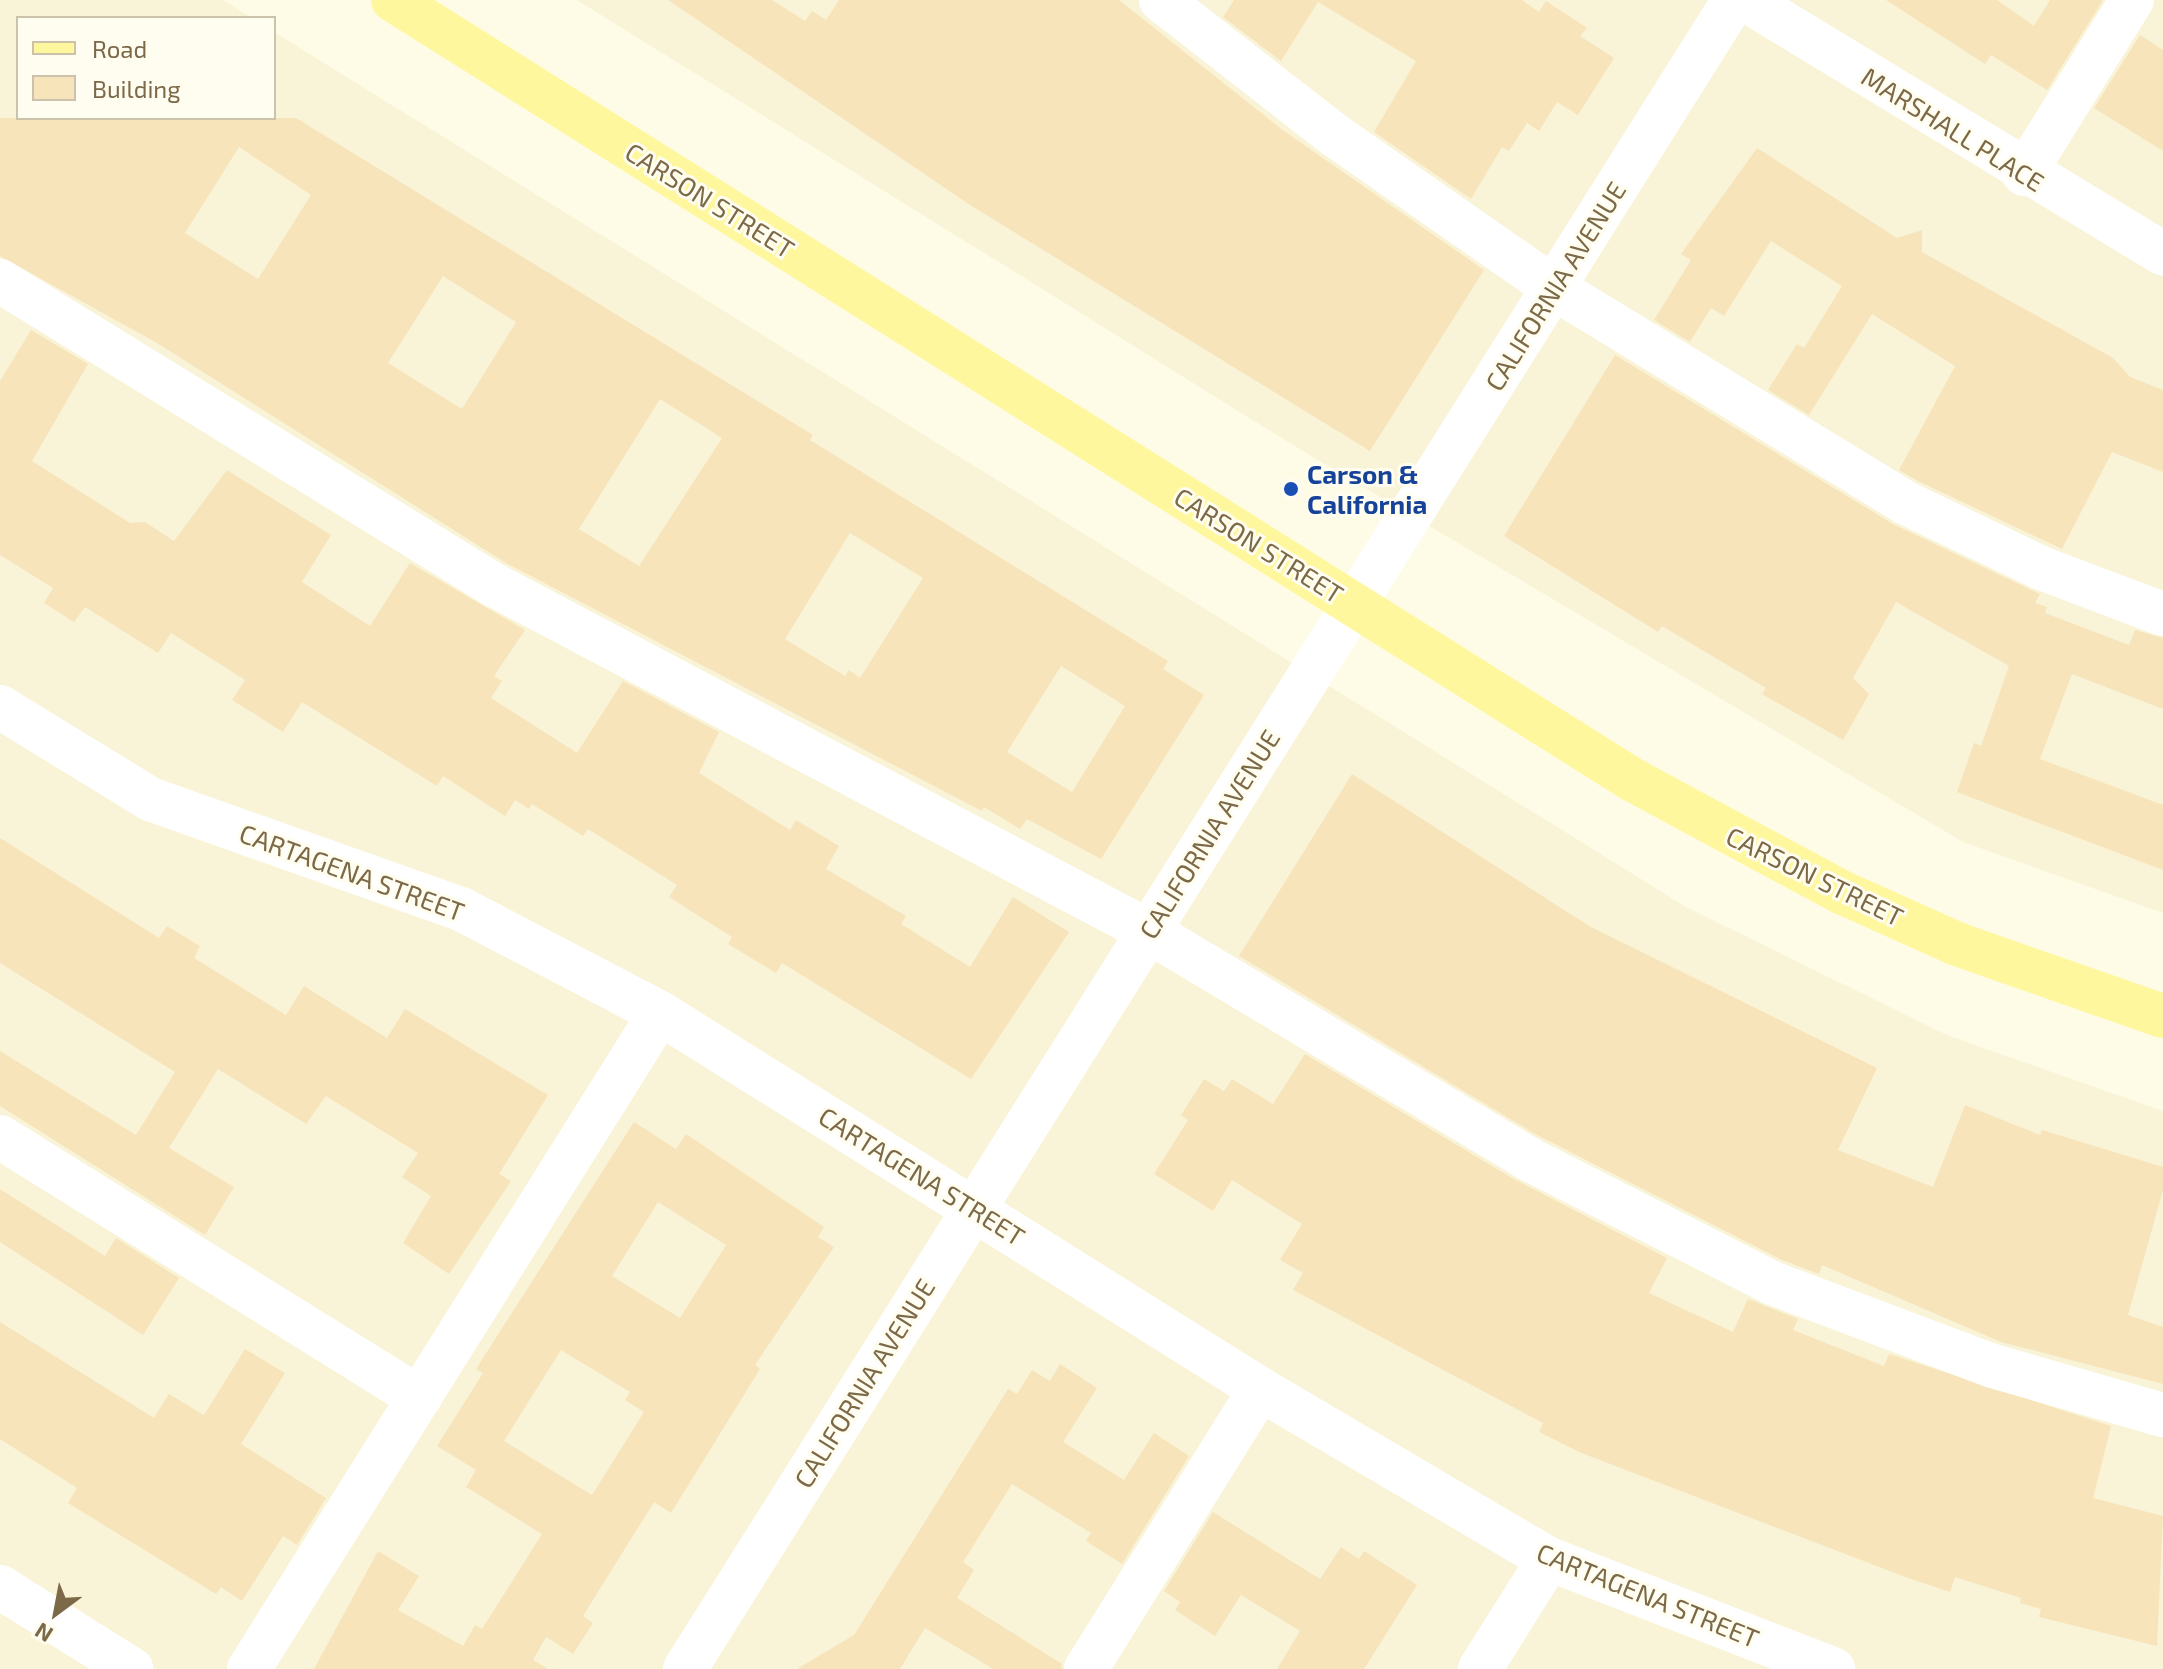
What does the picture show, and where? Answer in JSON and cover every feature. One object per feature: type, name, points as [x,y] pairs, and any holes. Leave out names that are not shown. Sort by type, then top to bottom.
[{"type":"main road","name":"CARSON STREET","points":[[393,0],[1633,780],[1841,892],[1957,944],[2163,1016]]},
{"type":"street","points":[[1161,0],[1336,136],[1554,288],[1906,503],[2041,568],[2163,614]]},
{"type":"street","name":"CALIFORNIA AVENUE","points":[[685,1669],[1734,0]]},
{"type":"street","name":"MARSHALL PLACE","points":[[1746,0],[2024,174],[2163,254]]},
{"type":"street","points":[[2024,174],[2132,0]]},
{"type":"street","points":[[0,281],[494,585],[1148,931],[1525,1157],[1772,1283],[1993,1366],[2163,1415]]},
{"type":"street","name":"CARTAGENA STREET","points":[[0,707],[150,799],[463,910],[660,1013],[1260,1389],[1549,1559],[1833,1669]]},
{"type":"street","points":[[249,1669],[660,1013]]},
{"type":"street","points":[[0,1137],[419,1398]]},
{"type":"street","points":[[1086,1669],[1260,1389]]},
{"type":"street","points":[[1480,1669],[1549,1559]]},
{"type":"street","points":[[0,1587],[131,1669]]},
{"type":"shaded area","points":[[0,0],[223,0],[249,16],[16,16],[16,120],[276,120],[276,33],[1686,907],[1949,1036],[2163,1111],[2163,1669],[0,1669]]},
{"type":"shaded area","points":[[577,0],[2163,0],[2163,913],[1963,842],[1301,450]]},
{"type":"building","points":[[668,0],[772,0],[805,21],[812,11],[826,20],[839,0],[1119,0],[1284,131],[1484,270],[1370,451],[970,205]]},
{"type":"building","points":[[1234,0],[1522,0],[1539,12],[1546,1],[1587,28],[1580,36],[1614,58],[1578,115],[1557,102],[1539,131],[1527,123],[1509,151],[1502,147],[1471,199],[1374,132],[1416,61],[1318,2],[1281,61],[1223,17]]},
{"type":"building","points":[[1886,0],[1997,0],[2034,26],[2050,0],[2103,0],[2047,90],[1991,55],[1985,64]]},
{"type":"building","points":[[2140,35],[2163,50],[2163,151],[2094,108]]},
{"type":"building","points":[[0,118],[296,118],[813,435],[810,440],[1168,661],[1163,669],[1204,695],[1101,859],[1027,819],[1020,829],[984,807],[982,811],[506,563],[157,343],[0,256]],"holes":[[[239,147],[311,195],[258,279],[185,233]],[[443,276],[516,322],[462,409],[388,363]],[[660,399],[722,438],[639,566],[579,529]],[[850,533],[923,578],[860,678],[849,670],[845,676],[785,639]],[[1061,666],[1125,706],[1072,792],[1007,752]]]},
{"type":"building","points":[[1757,148],[1897,238],[1922,230],[1922,252],[2113,358],[2130,377],[2163,390],[2163,472],[2112,452],[2062,549],[1899,470],[1955,366],[1872,314],[1809,415],[1768,390],[1797,344],[1804,348],[1842,286],[1771,241],[1724,316],[1711,308],[1690,342],[1654,320],[1691,260],[1681,254]]},
{"type":"building","points":[[31,330],[88,364],[32,461],[130,523],[145,522],[174,541],[227,470],[331,535],[302,582],[370,626],[410,563],[525,630],[494,676],[502,681],[491,698],[577,753],[623,681],[719,732],[699,773],[790,830],[796,820],[839,846],[826,869],[906,916],[901,924],[970,967],[1013,897],[1069,932],[971,1079],[782,963],[776,973],[728,944],[732,937],[669,897],[677,885],[588,829],[583,836],[532,804],[529,809],[515,800],[505,816],[443,776],[437,786],[302,702],[283,732],[232,700],[245,680],[171,633],[158,653],[85,607],[74,622],[44,603],[53,588],[0,555],[0,381]]},
{"type":"building","points":[[1615,355],[1893,524],[2040,594],[2035,603],[2047,607],[2045,613],[2129,645],[2135,630],[2163,638],[2163,709],[2072,674],[2040,759],[2163,805],[2163,870],[1957,792],[1974,743],[1981,746],[2009,666],[1896,602],[1853,678],[1869,694],[1843,740],[1762,694],[1766,688],[1662,626],[1658,632],[1504,536]]},
{"type":"building","points":[[1352,774],[1589,926],[1877,1068],[1838,1150],[1933,1187],[1965,1105],[2040,1135],[2042,1130],[2163,1167],[2163,1190],[2128,1315],[2163,1327],[2163,1384],[2001,1342],[1822,1265],[1819,1274],[1782,1260],[1537,1135],[1239,956]]},
{"type":"building","points":[[0,838],[159,938],[167,926],[200,946],[194,958],[286,1015],[304,986],[387,1038],[405,1009],[548,1095],[499,1174],[511,1181],[449,1274],[403,1243],[431,1196],[402,1177],[418,1153],[326,1096],[306,1124],[218,1069],[169,1148],[234,1187],[205,1235],[0,1106],[0,1051],[136,1135],[175,1072],[0,963]]},
{"type":"building","points":[[1305,1054],[1512,1178],[1667,1258],[1649,1293],[1733,1332],[1748,1299],[1798,1319],[1793,1330],[1884,1366],[1889,1354],[2111,1426],[2093,1498],[2163,1516],[2157,1646],[2039,1617],[2041,1609],[2020,1603],[2021,1598],[1955,1577],[1950,1592],[1908,1578],[1579,1452],[1539,1432],[1543,1423],[1293,1290],[1303,1273],[1280,1260],[1302,1224],[1232,1180],[1213,1211],[1154,1174],[1188,1120],[1181,1115],[1204,1079],[1224,1091],[1232,1079],[1273,1104]]},
{"type":"building","points":[[634,1122],[676,1149],[686,1134],[824,1227],[818,1237],[834,1247],[755,1365],[760,1369],[671,1513],[654,1502],[583,1616],[593,1623],[573,1654],[546,1637],[533,1660],[548,1669],[314,1669],[378,1551],[419,1576],[398,1610],[463,1646],[475,1625],[482,1629],[542,1534],[466,1487],[476,1470],[437,1446],[483,1373],[476,1369]],"holes":[[[658,1202],[726,1245],[680,1318],[612,1276]],[[561,1350],[630,1392],[625,1400],[644,1412],[592,1495],[504,1441]]]},
{"type":"building","points":[[0,1189],[105,1256],[116,1238],[179,1278],[143,1335],[0,1242]]},
{"type":"building","points":[[0,1322],[154,1418],[169,1394],[204,1415],[245,1349],[285,1373],[241,1444],[326,1498],[297,1545],[283,1536],[242,1601],[221,1587],[216,1594],[68,1503],[77,1488],[0,1439]]},
{"type":"building","points":[[1060,1364],[1097,1388],[1063,1442],[1124,1480],[1154,1433],[1189,1456],[1122,1564],[1086,1541],[1091,1533],[1012,1484],[963,1562],[974,1570],[957,1598],[1062,1664],[1061,1669],[993,1669],[925,1628],[900,1669],[797,1669],[854,1635],[1008,1389],[1017,1394],[1032,1370],[1050,1381]]},
{"type":"building","points":[[1213,1512],[1320,1579],[1341,1547],[1359,1559],[1364,1551],[1417,1585],[1364,1669],[1277,1669],[1300,1631],[1241,1595],[1215,1636],[1175,1610],[1180,1602],[1164,1591]]},
{"type":"place","name":"Carson & California","points":[[1291,489]]}]
